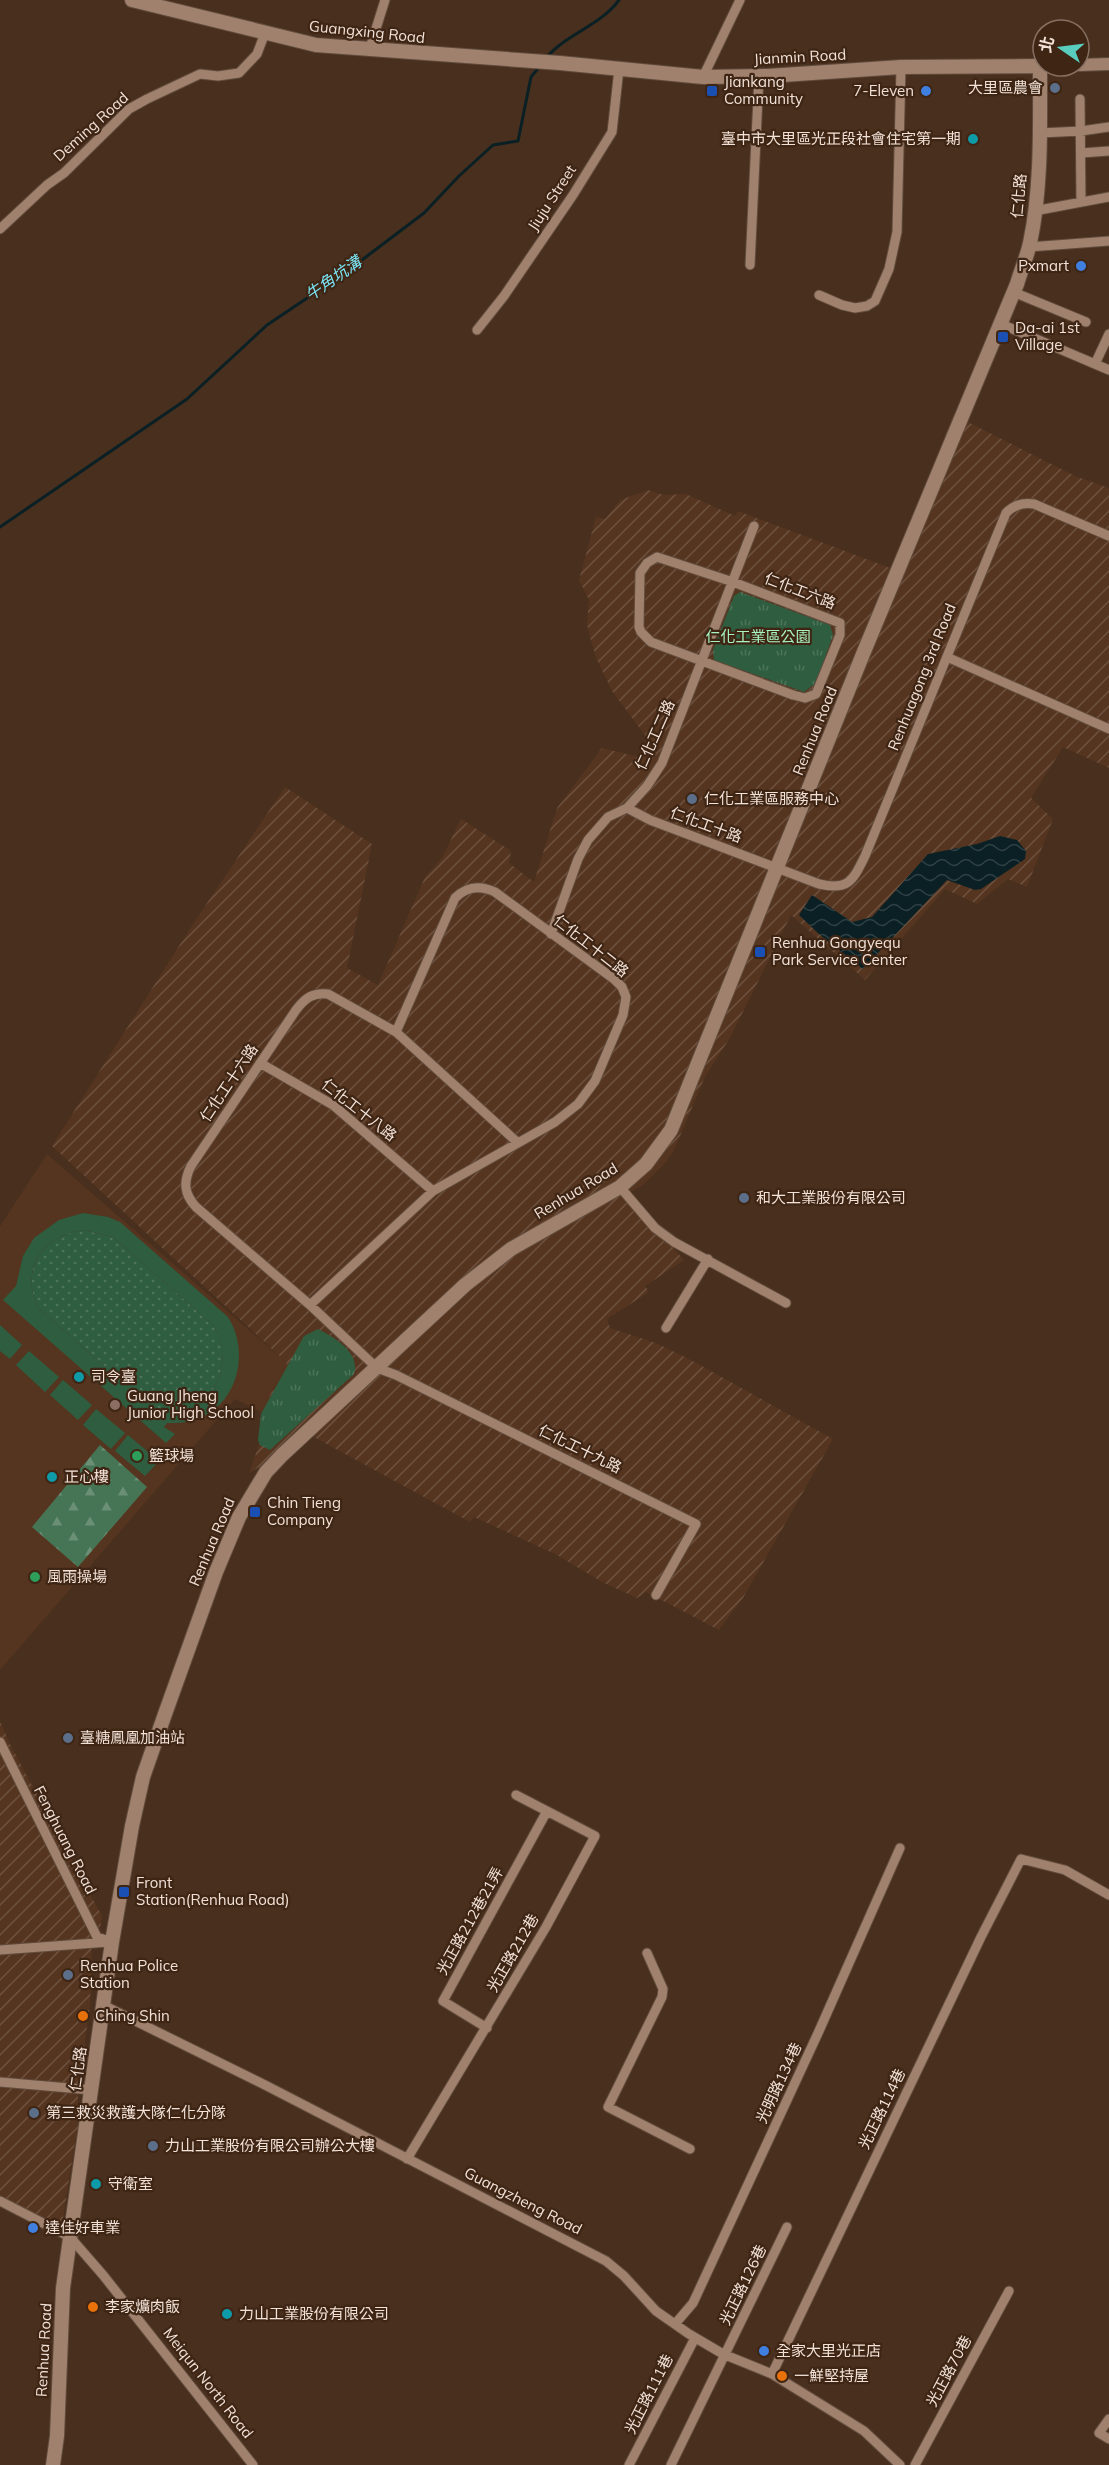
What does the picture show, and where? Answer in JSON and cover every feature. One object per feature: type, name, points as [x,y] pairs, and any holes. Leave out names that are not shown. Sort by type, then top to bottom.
[{"type":"main road","name":"Guangxing Road","points":[[132,0],[316,45],[369,51],[560,63]]},
{"type":"main road","name":"Jianmin Road","points":[[560,63],[703,77],[759,76],[901,67],[1031,66]]},
{"type":"main road","name":"仁化路","points":[[1001,324],[1029,247],[1040,133],[1042,78]]},
{"type":"main road","name":"Renhua Road","points":[[112,1942],[143,1777],[216,1572],[239,1517],[266,1472],[465,1285],[500,1256],[620,1187],[646,1164],[671,1130],[1001,324]]},
{"type":"main road","name":"仁化路","points":[[70,2237],[112,1942]]},
{"type":"main road","name":"Renhua Road","points":[[53,2465],[57,2436],[63,2288],[70,2237]]},
{"type":"street","points":[[369,51],[385,0]]},
{"type":"street","points":[[703,77],[740,0]]},
{"type":"street","name":"Deming Road","points":[[0,229],[47,185],[64,173],[129,109],[200,74],[218,76],[239,72],[257,54],[265,33]]},
{"type":"street","points":[[1091,65],[1109,64]]},
{"type":"street","points":[[819,295],[855,308],[867,306],[875,301],[889,269],[897,232],[901,67]]},
{"type":"street","name":"Jiuju Street","points":[[477,330],[504,296],[573,195],[612,132],[619,69]]},
{"type":"street","points":[[750,265],[759,76]]},
{"type":"street","points":[[1080,99],[1082,202]]},
{"type":"street","points":[[1040,133],[1109,127]]},
{"type":"street","points":[[1081,153],[1109,151]]},
{"type":"street","points":[[1034,211],[1109,197]]},
{"type":"street","points":[[1029,247],[1109,241]]},
{"type":"street","points":[[1013,292],[1086,322]]},
{"type":"street","points":[[1001,324],[1109,370]]},
{"type":"street","points":[[1095,364],[1109,334]]},
{"type":"street","name":"Renhuagong 3rd Road","points":[[777,867],[830,886],[845,885],[855,877],[1004,517],[1011,508],[1024,503],[1034,504],[1109,536]]},
{"type":"street","name":"仁化工二路","points":[[551,934],[578,859],[588,840],[608,817],[627,808],[656,773],[702,662],[754,526]]},
{"type":"street","points":[[702,662],[651,642],[641,632],[640,573],[647,563],[657,557],[733,582]]},
{"type":"street","name":"仁化工六路","points":[[702,662],[805,698],[816,694],[840,635],[840,622],[733,582]]},
{"type":"street","points":[[947,657],[1109,729]]},
{"type":"street","name":"仁化工十路","points":[[627,808],[650,820],[777,867]]},
{"type":"street","name":"仁化工十二路","points":[[310,1305],[433,1191],[565,1115],[586,1094],[600,1070],[626,997],[618,983],[489,889],[476,887],[460,893],[447,915],[396,1032]]},
{"type":"street","name":"仁化工十六路","points":[[377,1368],[310,1305],[196,1207],[188,1197],[185,1187],[191,1166],[300,1004],[306,998],[316,994],[328,994],[396,1032],[517,1142]]},
{"type":"street","name":"仁化工十八路","points":[[260,1063],[333,1105],[433,1191]]},
{"type":"street","points":[[620,1187],[655,1228],[674,1242],[786,1303]]},
{"type":"street","points":[[666,1328],[708,1259]]},
{"type":"street","name":"仁化工十九路","points":[[377,1368],[396,1375],[696,1524],[656,1595]]},
{"type":"street","name":"Fenghuang Road","points":[[0,1742],[3,1756],[97,1937],[112,1942]]},
{"type":"street","name":"光正路212巷","points":[[407,2159],[546,1927],[595,1836],[516,1795]]},
{"type":"street","name":"光正路212巷21弄","points":[[487,2028],[443,2001],[547,1811]]},
{"type":"street","name":"光明路134巷","points":[[675,2324],[693,2303],[819,2031],[900,1848]]},
{"type":"street","name":"光正路114巷","points":[[772,2374],[981,1937],[1021,1859],[1065,1870],[1109,1895]]},
{"type":"street","points":[[0,1950],[112,1942]]},
{"type":"street","points":[[647,1953],[663,1989],[662,1997],[608,2107],[690,2149]]},
{"type":"street","name":"Guangzheng Road","points":[[103,2005],[232,2068],[610,2264],[656,2311],[695,2338],[726,2355],[772,2374],[864,2431],[900,2465]]},
{"type":"street","points":[[0,2082],[92,2090]]},
{"type":"street","points":[[0,2201],[70,2237]]},
{"type":"street","name":"光正路126巷","points":[[726,2355],[787,2227]]},
{"type":"street","name":"Meiqun North Road","points":[[70,2237],[103,2275],[253,2465]]},
{"type":"street","name":"光正路70巷","points":[[915,2465],[1009,2291]]},
{"type":"street","name":"光正路111巷","points":[[629,2465],[695,2338]]},
{"type":"street","points":[[671,2465],[726,2355]]},
{"type":"street","points":[[1109,2419],[1099,2433],[1109,2439]]},
{"type":"shaded area","points":[[954,413],[1075,476],[1109,488],[1109,768],[1063,747],[1031,798],[1053,819],[1027,887],[1008,879],[977,904],[945,889],[865,980],[791,915],[731,1036],[705,1077],[675,1148],[666,1162],[643,1185],[625,1195],[684,1260],[645,1286],[649,1292],[607,1319],[610,1328],[656,1343],[691,1360],[833,1439],[743,1598],[719,1630],[646,1592],[637,1598],[600,1581],[557,1555],[474,1517],[470,1522],[312,1436],[258,1491],[259,1467],[249,1473],[260,1442],[261,1412],[287,1363],[52,1146],[193,924],[285,787],[372,844],[347,968],[378,985],[425,877],[442,858],[461,819],[511,851],[509,863],[534,882],[557,808],[602,748],[639,757],[647,738],[612,691],[596,658],[587,624],[589,600],[579,580],[596,517],[605,519],[620,500],[648,490],[664,495],[686,494],[735,516],[738,511],[893,569]]},
{"type":"shaded area","name":"Guang Jheng Junior High School","points":[[47,1154],[287,1363],[261,1412],[235,1399],[0,1670],[0,1226]]},
{"type":"shaded area","points":[[0,1721],[102,1916],[98,1942],[92,1942],[90,2005],[78,2092],[78,2130],[61,2231],[0,2205]]},
{"type":"green space","name":"仁化工業區公園","points":[[740,592],[830,625],[833,635],[816,683],[804,692],[714,660],[713,650],[734,596]]},
{"type":"green space","points":[[83,1213],[108,1217],[120,1222],[228,1317],[235,1331],[239,1362],[230,1391],[209,1413],[191,1421],[167,1423],[164,1427],[175,1434],[166,1443],[3,1300],[16,1286],[23,1256],[34,1238],[59,1220]],"holes":[[[83,1230],[113,1237],[213,1325],[221,1342],[222,1359],[219,1376],[212,1391],[201,1402],[187,1410],[170,1412],[152,1408],[37,1307],[32,1279],[34,1267],[46,1246],[69,1233]]]},
{"type":"green space","points":[[83,1230],[113,1237],[213,1325],[221,1342],[222,1359],[219,1376],[212,1391],[201,1402],[187,1410],[170,1412],[152,1408],[37,1307],[32,1279],[39,1256],[46,1246],[56,1239]]},
{"type":"green space","points":[[0,1325],[22,1345],[10,1359],[0,1351]]},
{"type":"green space","points":[[318,1329],[338,1341],[350,1353],[354,1359],[354,1374],[270,1450],[260,1445],[258,1440],[261,1414],[304,1336]]},
{"type":"green space","points":[[29,1351],[59,1377],[45,1392],[16,1365]]},
{"type":"green space","points":[[63,1380],[92,1405],[78,1420],[50,1395]]},
{"type":"green space","name":"籃球場","points":[[96,1409],[125,1433],[111,1449],[83,1425]]},
{"type":"green space","name":"籃球場","points":[[128,1435],[159,1461],[145,1476],[115,1451]]},
{"type":"green space","points":[[100,1445],[147,1487],[78,1567],[32,1527]]},
{"type":"water","points":[[1000,836],[1017,840],[1026,851],[1025,859],[981,889],[975,890],[947,880],[863,969],[799,915],[812,895],[852,922],[872,917],[928,854],[977,844]]},
{"type":"waterway","name":"牛角坑溝","points":[[546,58],[563,42],[602,17],[619,0]]},
{"type":"waterway","name":"牛角坑溝","points":[[0,527],[187,399],[267,325],[346,272],[424,213],[493,145],[518,141],[531,77],[540,66]]},
{"type":"place","name":"大里區農會","points":[[1055,88]]},
{"type":"place","name":"Jiankang Community","points":[[712,91]]},
{"type":"place","name":"7-Eleven","points":[[926,91]]},
{"type":"place","name":"臺中市大里區光正段社會住宅第一期","points":[[973,139]]},
{"type":"place","name":"Pxmart","points":[[1081,266]]},
{"type":"place","name":"Da-ai 1st Village","points":[[1003,337]]},
{"type":"place","name":"仁化工業區服務中心","points":[[692,799]]},
{"type":"place","name":"Renhua Gongyequ Park Service Center","points":[[760,952]]},
{"type":"place","name":"和大工業股份有限公司","points":[[744,1198]]},
{"type":"place","name":"司令臺","points":[[79,1377]]},
{"type":"place","name":"Guang Jheng Junior High School","points":[[115,1405]]},
{"type":"place","name":"籃球場","points":[[137,1456]]},
{"type":"place","name":"正心樓","points":[[52,1477]]},
{"type":"place","name":"Chin Tieng Company","points":[[255,1512]]},
{"type":"place","name":"風雨操場","points":[[35,1577]]},
{"type":"place","name":"臺糖鳳凰加油站","points":[[68,1738]]},
{"type":"place","name":"Front Station(Renhua Road)","points":[[124,1892]]},
{"type":"place","name":"Renhua Police Station","points":[[68,1975]]},
{"type":"place","name":"Ching Shin","points":[[83,2016]]},
{"type":"place","name":"第三救災救護大隊仁化分隊","points":[[34,2113]]},
{"type":"place","name":"力山工業股份有限公司辦公大樓","points":[[153,2146]]},
{"type":"place","name":"守衛室","points":[[96,2184]]},
{"type":"place","name":"達佳好車業","points":[[33,2228]]},
{"type":"place","name":"李家爌肉飯","points":[[93,2307]]},
{"type":"place","name":"力山工業股份有限公司","points":[[227,2314]]},
{"type":"place","name":"全家大里光正店","points":[[764,2351]]},
{"type":"place","name":"一鮮堅持屋","points":[[782,2376]]}]
